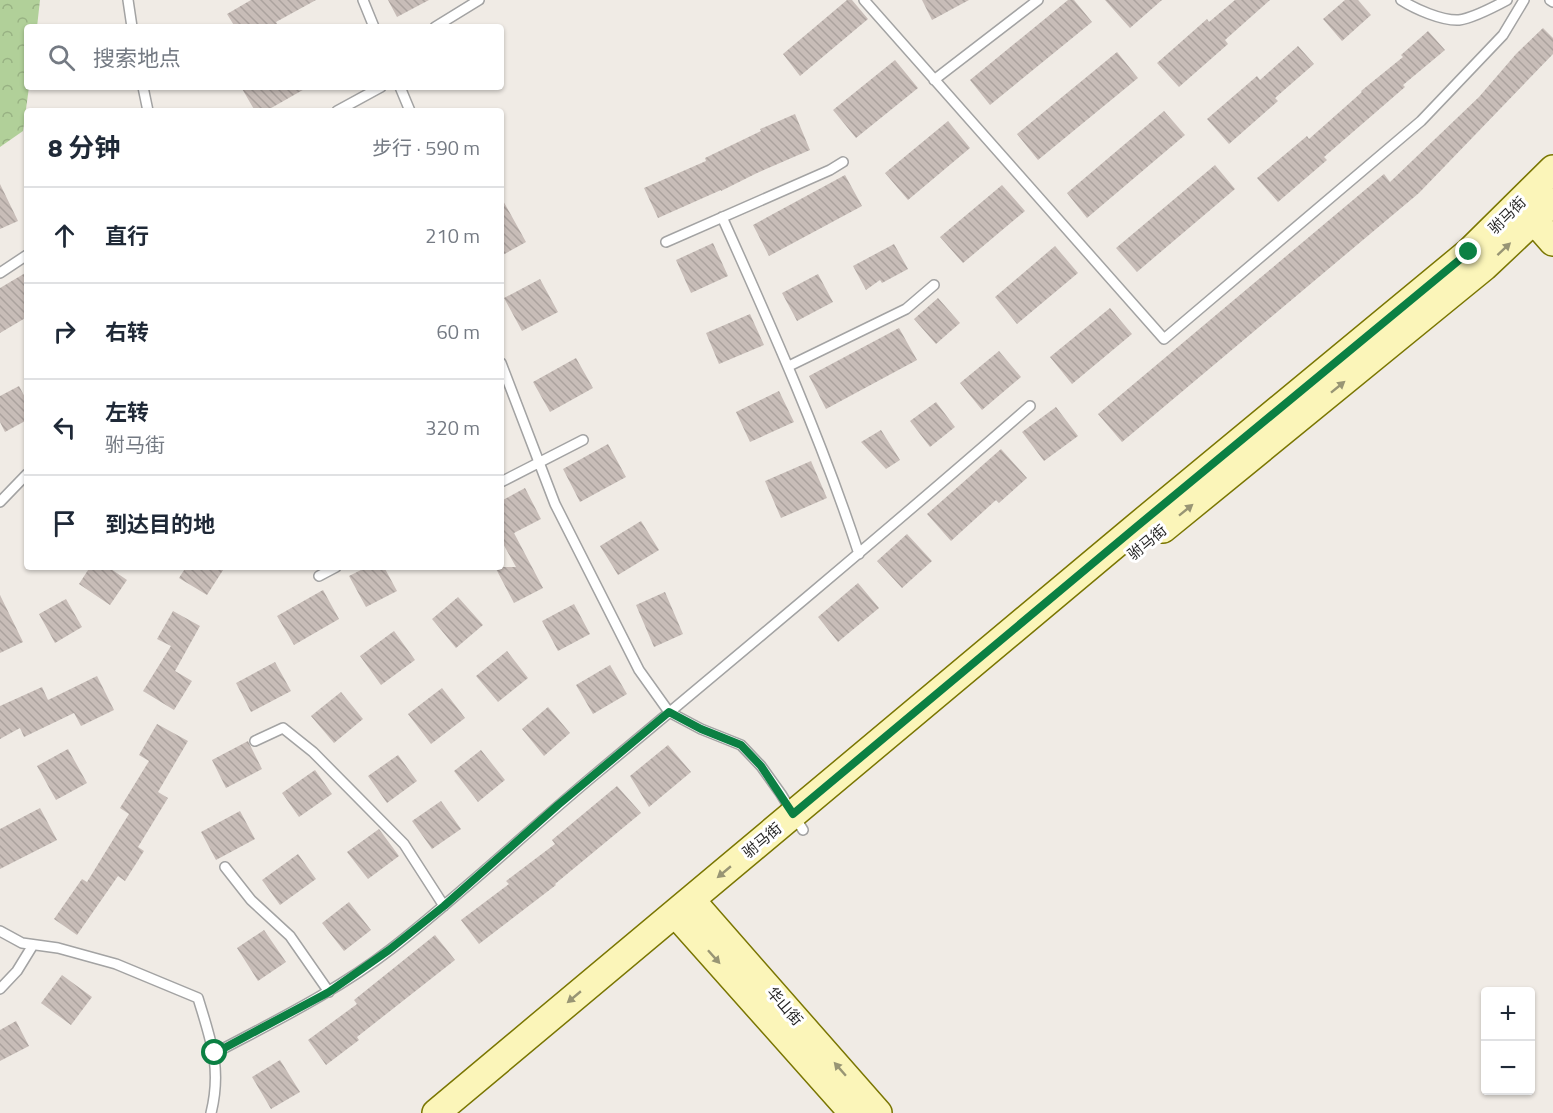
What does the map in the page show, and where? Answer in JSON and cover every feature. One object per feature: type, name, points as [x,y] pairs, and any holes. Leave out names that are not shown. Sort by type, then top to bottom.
[{"type":"main road","name":"驸马街","points":[[436,1113],[689,913],[798,822],[1146,543],[1484,267],[1540,205],[1553,169]]},
{"type":"main road","points":[[1540,205],[1553,242]]},
{"type":"main road","name":"驸马街","points":[[465,1113],[689,913]]},
{"type":"main road","name":"华山街","points":[[689,913],[853,1113]]},
{"type":"main road","name":"华山街","points":[[689,913],[878,1113]]},
{"type":"lane","points":[[128,0],[132,24]]},
{"type":"lane","points":[[363,0],[373,24]]},
{"type":"lane","points":[[864,0],[1164,339],[1421,121],[1503,35],[1524,0]]},
{"type":"lane","points":[[934,80],[1038,0]]},
{"type":"lane","points":[[1401,0],[1420,12],[1458,20],[1507,0]]},
{"type":"lane","points":[[440,24],[478,1]]},
{"type":"lane","points":[[144,90],[147,108]]},
{"type":"lane","points":[[342,108],[376,90]]},
{"type":"lane","points":[[401,90],[409,108]]},
{"type":"lane","points":[[666,242],[830,170],[843,162]]},
{"type":"lane","points":[[722,217],[789,366],[841,500],[859,554]]},
{"type":"lane","points":[[0,273],[24,257]]},
{"type":"lane","points":[[789,366],[906,309],[934,285]]},
{"type":"lane","points":[[504,371],[555,504],[639,670],[669,712],[701,729],[741,745],[761,766],[798,822]]},
{"type":"lane","points":[[215,1053],[329,992],[389,950],[444,906],[558,805],[859,554],[1030,406]]},
{"type":"lane","points":[[504,480],[582,440]]},
{"type":"lane","points":[[0,502],[24,477]]},
{"type":"lane","points":[[319,576],[330,570]]},
{"type":"lane","points":[[255,741],[283,728],[313,752],[404,844],[444,906]]},
{"type":"lane","points":[[225,867],[251,900],[290,936],[329,992]]},
{"type":"lane","points":[[0,931],[22,943],[58,948],[116,964],[198,998],[215,1053],[216,1093],[211,1113]]},
{"type":"lane","points":[[0,989],[17,971],[33,945]]},
{"type":"green space","points":[[0,0],[40,0],[37,24],[24,24],[24,90],[29,90],[26,108],[24,108],[23,131],[0,147]]},
{"type":"building","points":[[251,0],[316,0],[276,22],[277,24],[233,24],[227,14]]},
{"type":"building","points":[[388,0],[429,0],[397,17]]},
{"type":"building","points":[[847,0],[852,0],[868,19],[800,76],[783,54]]},
{"type":"building","points":[[922,0],[969,0],[932,20]]},
{"type":"building","points":[[1068,0],[1074,0],[1092,22],[990,105],[970,80]]},
{"type":"building","points":[[1105,0],[1162,0],[1130,28]]},
{"type":"building","points":[[1235,0],[1270,0],[1225,40],[1228,44],[1179,87],[1157,63],[1207,19],[1209,22]]},
{"type":"building","points":[[1345,0],[1358,0],[1371,15],[1342,41],[1323,19]]},
{"type":"building","points":[[1543,28],[1553,38],[1553,54],[1419,193],[1122,442],[1098,414],[1384,174],[1390,182],[1479,97],[1516,54]]},
{"type":"building","points":[[1428,31],[1445,50],[1403,85],[1405,87],[1324,157],[1327,160],[1278,202],[1257,178],[1307,136],[1309,139],[1361,91],[1403,57],[1401,55]]},
{"type":"building","points":[[1298,46],[1314,64],[1275,98],[1278,101],[1229,144],[1207,119],[1257,76],[1260,80]]},
{"type":"building","points":[[1117,52],[1138,78],[1038,160],[1017,134]]},
{"type":"building","points":[[895,60],[918,88],[856,138],[833,110]]},
{"type":"building","points":[[243,90],[303,90],[271,108],[253,108]]},
{"type":"building","points":[[1164,111],[1185,135],[1087,218],[1067,193]]},
{"type":"building","points":[[795,114],[810,150],[658,218],[644,188],[706,161],[705,158],[761,131],[760,129]]},
{"type":"building","points":[[948,121],[970,148],[908,200],[885,173]]},
{"type":"building","points":[[1215,165],[1235,189],[1137,272],[1116,248]]},
{"type":"building","points":[[845,175],[862,206],[769,256],[753,225]]},
{"type":"building","points":[[0,184],[18,221],[0,229]]},
{"type":"building","points":[[1002,185],[1025,211],[963,263],[940,237]]},
{"type":"building","points":[[504,202],[526,242],[504,254]]},
{"type":"building","points":[[713,243],[728,276],[691,293],[676,260]]},
{"type":"building","points":[[894,244],[908,269],[882,283],[880,280],[866,290],[853,266]]},
{"type":"building","points":[[1055,246],[1078,273],[1017,324],[995,297]]},
{"type":"building","points":[[24,274],[24,319],[0,333],[0,288]]},
{"type":"building","points":[[818,274],[833,302],[797,321],[782,293]]},
{"type":"building","points":[[540,279],[558,312],[522,331],[504,298]]},
{"type":"building","points":[[938,298],[960,323],[936,344],[914,319]]},
{"type":"building","points":[[1110,308],[1132,334],[1072,384],[1050,357]]},
{"type":"building","points":[[750,314],[764,345],[719,364],[706,333]]},
{"type":"building","points":[[899,328],[917,360],[826,409],[809,376]]},
{"type":"building","points":[[999,351],[1021,377],[982,410],[960,383]]},
{"type":"building","points":[[576,358],[593,388],[550,412],[533,382]]},
{"type":"building","points":[[19,386],[24,395],[24,422],[5,432],[0,422],[0,396]]},
{"type":"building","points":[[779,391],[794,422],[750,442],[736,412]]},
{"type":"building","points":[[936,402],[955,427],[930,447],[910,421]]},
{"type":"building","points":[[1056,407],[1078,436],[1044,461],[1022,432]]},
{"type":"building","points":[[881,430],[900,460],[886,469],[861,442]]},
{"type":"building","points":[[608,444],[626,477],[580,502],[563,469]]},
{"type":"building","points":[[1001,449],[1027,478],[999,503],[996,500],[951,541],[927,514]]},
{"type":"building","points":[[811,461],[827,498],[781,518],[765,481]]},
{"type":"building","points":[[525,488],[541,519],[514,533],[543,588],[514,603],[497,570],[504,570],[504,567],[516,567],[504,545],[504,499]]},
{"type":"building","points":[[641,521],[659,550],[618,575],[600,546]]},
{"type":"building","points":[[907,534],[932,561],[902,588],[877,561]]},
{"type":"building","points":[[88,570],[112,570],[127,580],[110,605],[79,584]]},
{"type":"building","points":[[184,570],[223,570],[207,595],[179,578]]},
{"type":"building","points":[[361,570],[386,570],[397,591],[366,607],[349,576]]},
{"type":"building","points":[[858,583],[879,608],[838,642],[818,617]]},
{"type":"building","points":[[323,590],[339,619],[294,645],[277,616]]},
{"type":"building","points":[[665,592],[683,634],[654,647],[636,605]]},
{"type":"building","points":[[0,595],[23,642],[0,653]]},
{"type":"building","points":[[458,597],[483,625],[456,648],[432,619]]},
{"type":"building","points":[[66,599],[82,627],[55,643],[39,614]]},
{"type":"building","points":[[574,604],[590,634],[558,651],[542,621]]},
{"type":"building","points":[[173,611],[200,626],[175,671],[192,681],[174,710],[143,691],[171,646],[157,639]]},
{"type":"building","points":[[394,631],[415,660],[381,685],[360,656]]},
{"type":"building","points":[[507,651],[528,678],[498,702],[476,676]]},
{"type":"building","points":[[275,662],[291,691],[251,712],[236,683]]},
{"type":"building","points":[[610,665],[627,694],[593,714],[576,685]]},
{"type":"building","points":[[97,676],[114,710],[81,726],[74,713],[24,737],[20,728],[0,739],[0,706],[42,687],[48,700]]},
{"type":"building","points":[[442,688],[465,718],[431,744],[408,714]]},
{"type":"building","points":[[341,692],[363,719],[334,743],[311,716]]},
{"type":"building","points":[[548,707],[570,733],[544,756],[522,729]]},
{"type":"building","points":[[157,724],[188,741],[158,792],[168,798],[138,847],[144,851],[125,881],[118,876],[77,935],[54,919],[82,879],[87,882],[129,814],[120,808],[149,761],[139,755]]},
{"type":"building","points":[[248,741],[262,769],[226,788],[212,760]]},
{"type":"building","points":[[668,745],[691,772],[649,807],[630,776]]},
{"type":"building","points":[[68,749],[87,783],[56,800],[37,766]]},
{"type":"building","points":[[481,750],[505,780],[478,802],[454,771]]},
{"type":"building","points":[[398,755],[417,781],[387,803],[368,776]]},
{"type":"building","points":[[315,770],[332,794],[299,817],[282,793]]},
{"type":"building","points":[[617,786],[641,813],[556,885],[479,944],[461,920],[509,884],[506,881],[555,844],[552,840]]},
{"type":"building","points":[[441,801],[461,829],[432,849],[412,821]]},
{"type":"building","points":[[40,808],[57,840],[0,869],[0,829]]},
{"type":"building","points":[[240,811],[255,839],[216,860],[201,832]]},
{"type":"building","points":[[379,829],[399,856],[368,879],[347,852]]},
{"type":"building","points":[[298,854],[316,879],[280,905],[262,880]]},
{"type":"building","points":[[349,902],[371,930],[344,951],[322,923]]},
{"type":"building","points":[[264,930],[286,962],[258,981],[237,948]]},
{"type":"building","points":[[435,935],[455,960],[357,1037],[359,1040],[326,1065],[308,1040],[357,1004],[354,1000]]},
{"type":"building","points":[[62,975],[92,997],[71,1025],[41,1003]]},
{"type":"building","points":[[16,1021],[29,1046],[0,1061],[0,1030]]},
{"type":"building","points":[[280,1060],[300,1092],[271,1109],[252,1077]]},
{"type":"route","points":[[215,1053],[329,992],[389,950],[444,906],[558,805],[669,712],[701,729],[741,745],[761,766],[793,814],[1469,252]]}]
